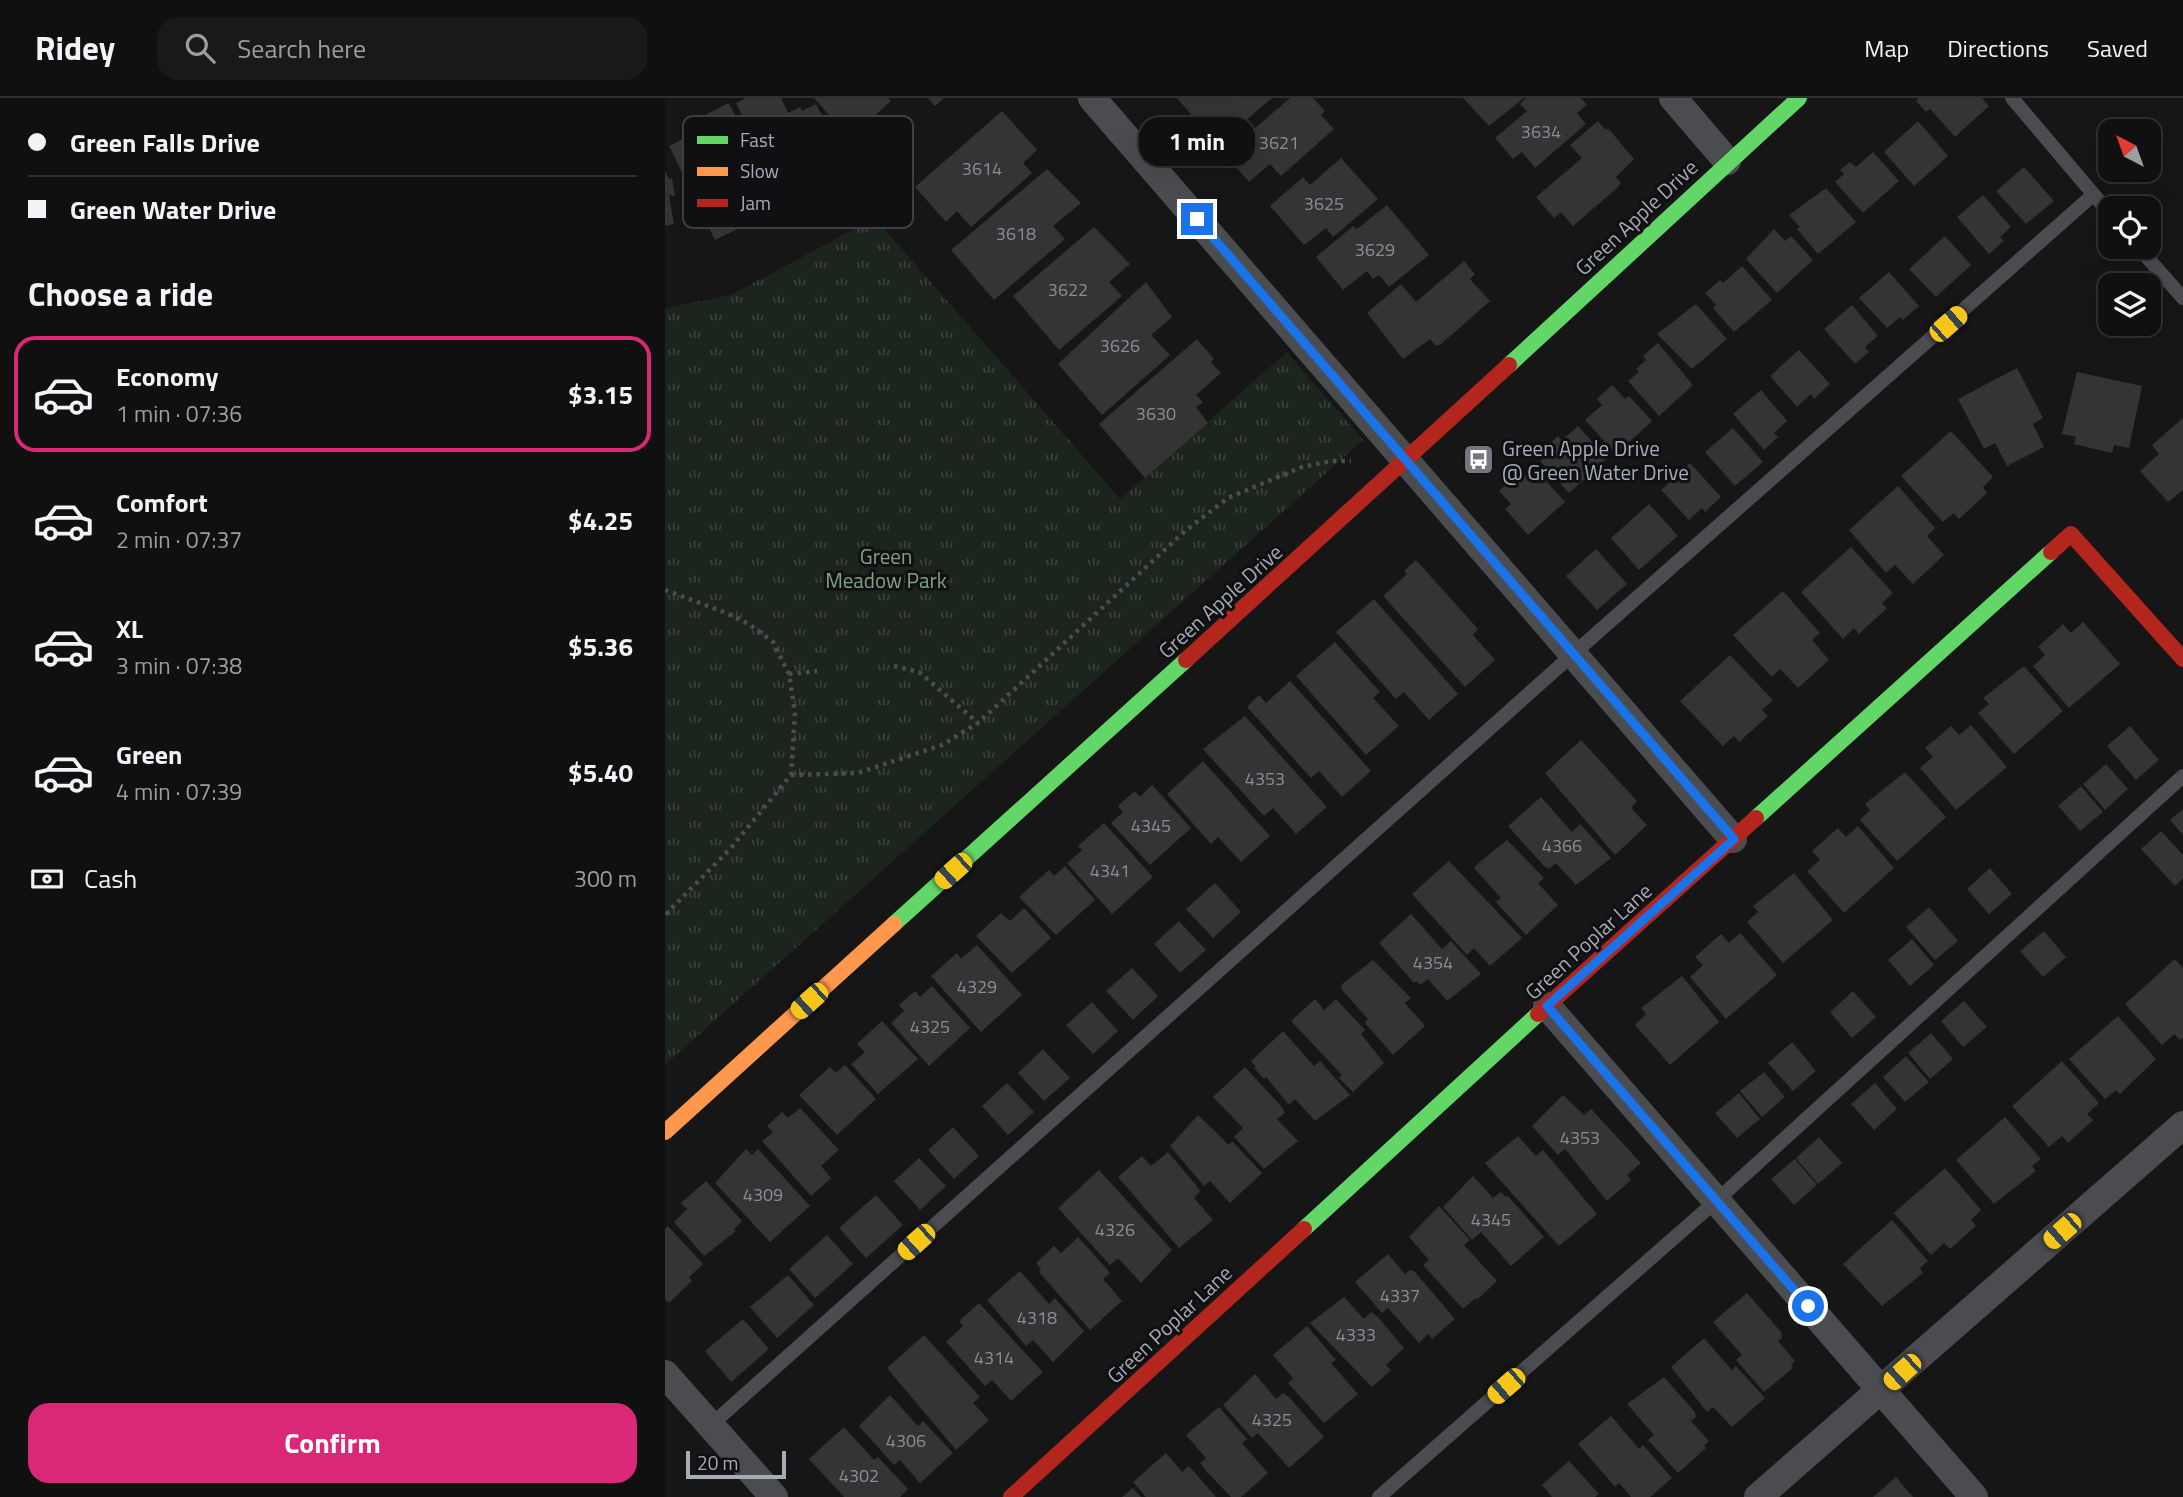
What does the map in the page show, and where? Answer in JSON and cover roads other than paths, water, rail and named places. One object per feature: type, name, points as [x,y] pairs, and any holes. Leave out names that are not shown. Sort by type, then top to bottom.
[{"type":"street","points":[[1092,98],[1734,839]]},
{"type":"street","points":[[1673,98],[1727,160]]},
{"type":"street","name":"Green Apple Drive","points":[[665,1132],[1406,461],[1727,160],[1799,98]]},
{"type":"street","name":"Green Poplar Lane","points":[[1011,1497],[1547,1006],[2071,534],[2183,659]]},
{"type":"street","points":[[1547,1006],[1974,1497]]},
{"type":"street","points":[[1758,1497],[2183,1125]]},
{"type":"street","points":[[665,1374],[774,1497]]},
{"type":"lane","points":[[2012,98],[2098,200]]},
{"type":"lane","points":[[711,1425],[1572,655],[2094,195]]},
{"type":"lane","points":[[2149,259],[2183,298]]},
{"type":"lane","points":[[1379,1497],[1716,1201],[2183,776]]},
{"type":"place","name":"Green Apple Drive @ Green Water Drive","points":[[1479,460]]},
{"type":"park label","name":"Green Meadow Park","points":[[886,568]]}]
